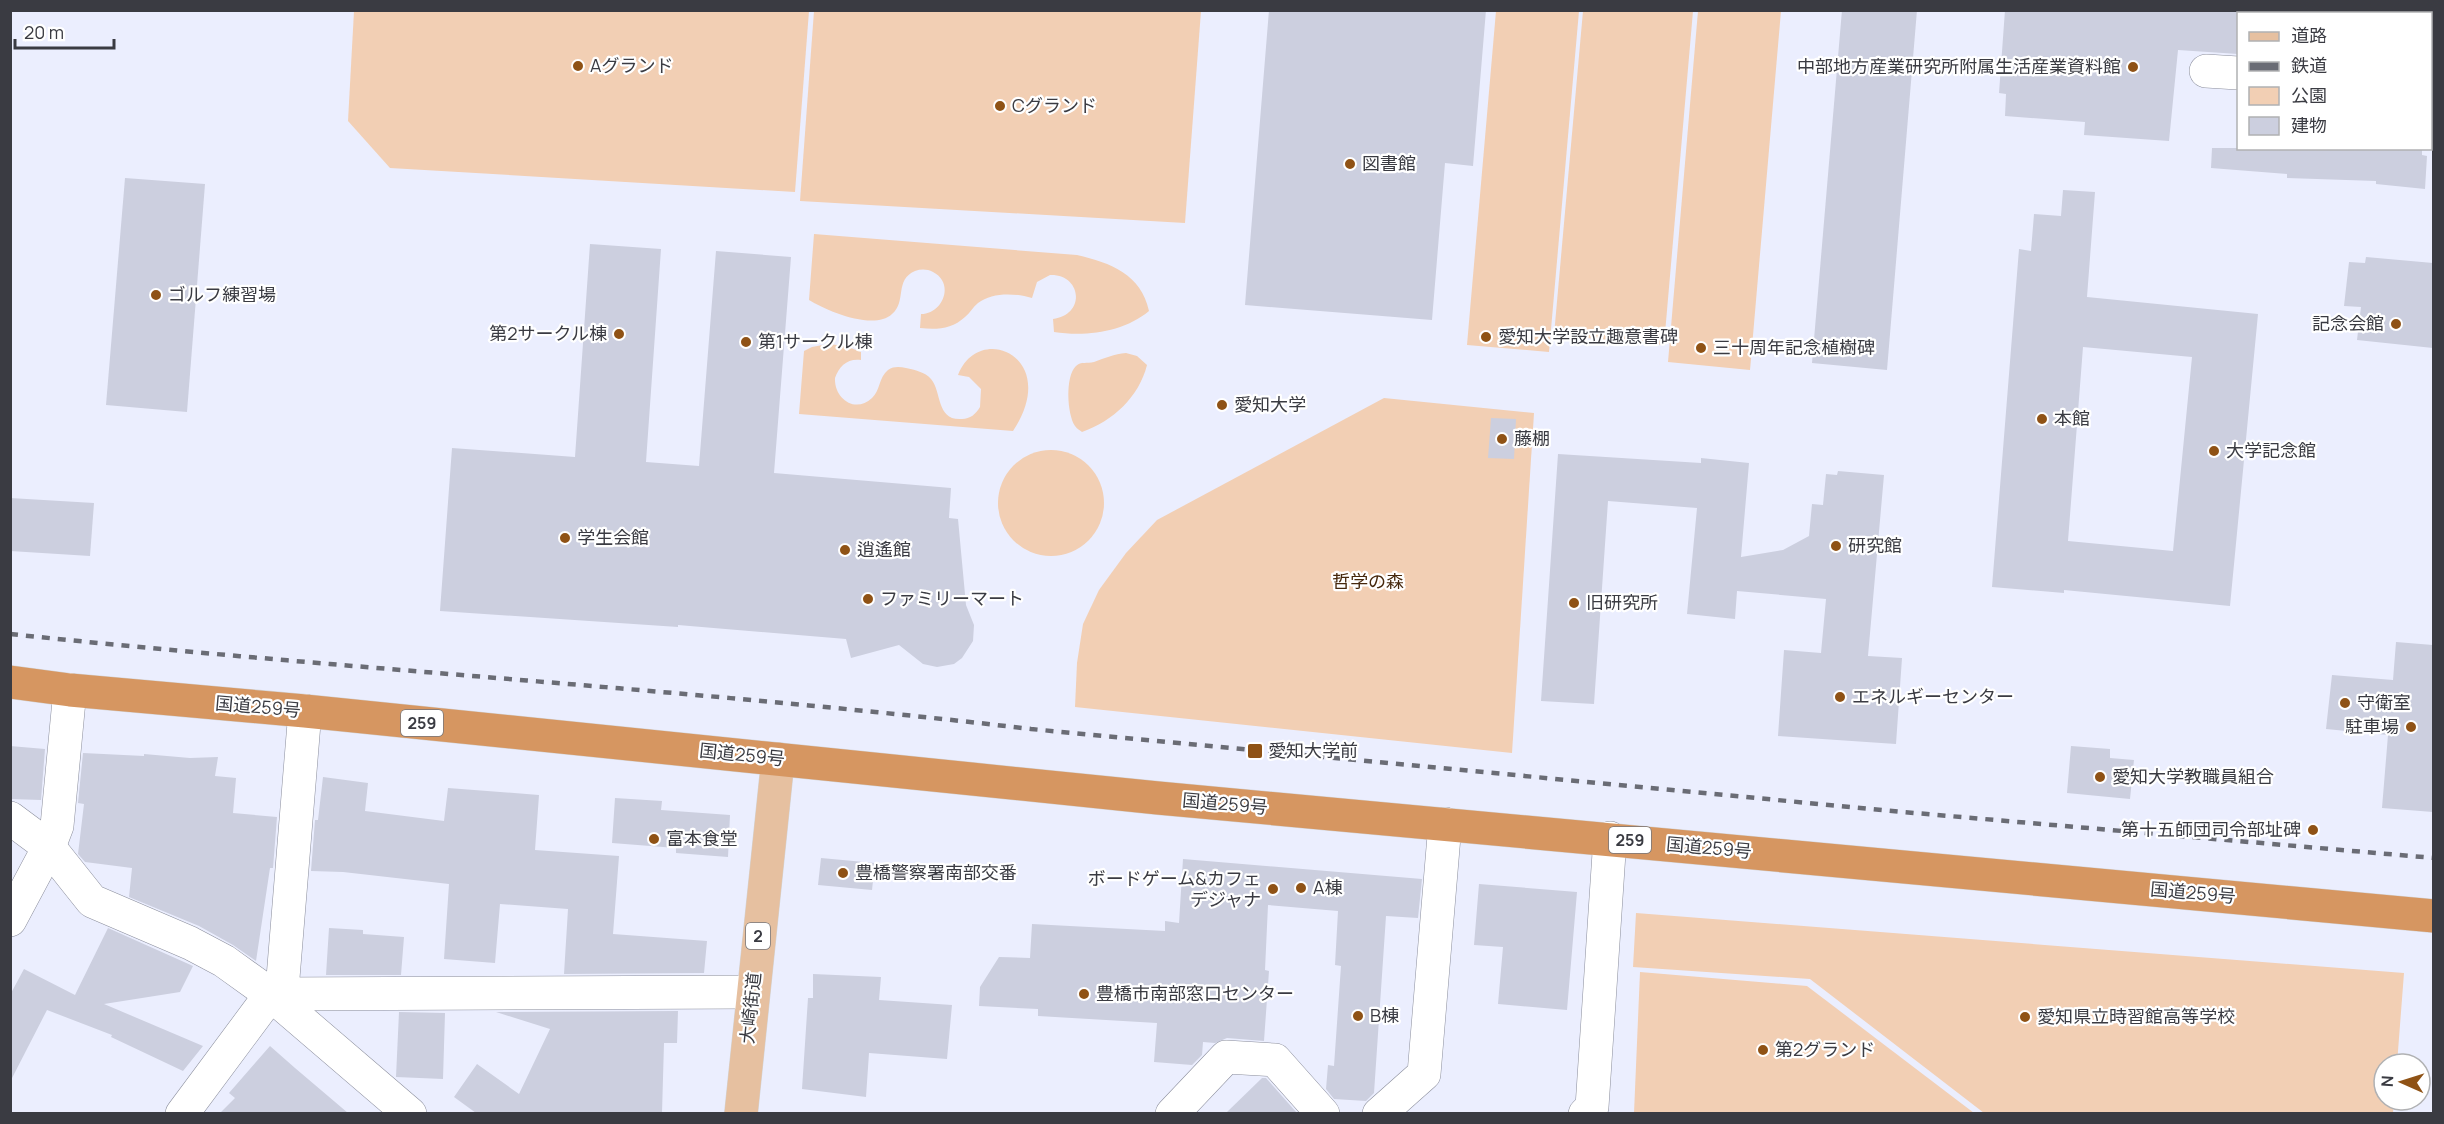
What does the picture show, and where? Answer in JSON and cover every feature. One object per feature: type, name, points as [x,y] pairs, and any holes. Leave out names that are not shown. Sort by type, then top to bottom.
[{"type":"highway","name":"国道259号","points":[[13,684],[305,711],[1135,795],[2433,916]]},
{"type":"main road","name":"大崎街道","points":[[741,1113],[778,759]]},
{"type":"street","points":[[2206,71],[2237,73]]},
{"type":"street","points":[[10,920],[49,848],[57,826],[70,690]]},
{"type":"street","points":[[182,1113],[283,978],[305,711]]},
{"type":"street","points":[[10,818],[49,848],[92,901],[216,957],[270,994],[410,1113]]},
{"type":"street","points":[[1379,1113],[1424,1074],[1445,824]]},
{"type":"street","points":[[1586,1113],[1592,1107],[1610,838]]},
{"type":"street","points":[[270,994],[752,992]]},
{"type":"street","points":[[1172,1113],[1226,1057],[1275,1060],[1323,1113]]},
{"type":"green space","name":"Aグランド","points":[[354,11],[809,11],[795,192],[390,168],[348,121]]},
{"type":"green space","name":"Cグランド","points":[[814,11],[1201,11],[1185,223],[800,201]]},
{"type":"green space","points":[[1496,11],[1579,11],[1549,352],[1467,345]]},
{"type":"green space","points":[[1583,11],[1693,11],[1664,345],[1554,335]]},
{"type":"green space","points":[[1698,11],[1781,11],[1750,370],[1668,362]]},
{"type":"green space","points":[[814,234],[1077,255],[1113,266],[1132,279],[1145,298],[1149,311],[1128,324],[1104,331],[1079,334],[1054,332],[1053,319],[1064,316],[1071,310],[1076,295],[1069,281],[1061,276],[1050,275],[1037,282],[1032,298],[1011,294],[997,295],[978,303],[955,324],[938,329],[920,328],[921,314],[929,313],[940,304],[945,290],[940,277],[931,271],[922,270],[915,271],[905,280],[899,303],[892,314],[874,321],[850,318],[809,300]]},
{"type":"green space","points":[[828,344],[846,346],[861,352],[861,360],[852,360],[845,364],[835,378],[838,392],[847,402],[853,404],[865,403],[872,398],[885,373],[892,368],[902,367],[920,372],[931,379],[941,405],[948,415],[954,418],[968,418],[980,407],[981,389],[969,377],[958,375],[968,359],[982,351],[998,349],[1012,355],[1023,367],[1028,383],[1026,405],[1013,431],[799,414],[804,351]]},
{"type":"green space","points":[[1126,353],[1137,356],[1147,365],[1138,387],[1114,414],[1082,432],[1075,426],[1070,413],[1068,395],[1072,371],[1080,364]]},
{"type":"green space","name":"哲学の森","points":[[1384,398],[1534,413],[1512,753],[1075,707],[1077,663],[1083,624],[1099,590],[1126,553],[1157,520]]},
{"type":"green space","points":[[1051,450],[1071,454],[1089,465],[1100,483],[1104,503],[1100,523],[1089,541],[1071,552],[1051,556],[1031,552],[1013,541],[1002,523],[998,503],[1002,483],[1013,465],[1031,454]]},
{"type":"green space","name":"愛知県立時習館高等学校","points":[[1636,913],[2404,973],[2398,1052],[2372,1052],[2372,1112],[2393,1113],[1984,1113],[1810,979],[1633,967]]},
{"type":"green space","name":"第2グランド","points":[[1640,972],[1807,986],[1974,1113],[1634,1113]]},
{"type":"building","name":"図書館","points":[[1269,10],[1486,10],[1473,166],[1445,163],[1432,320],[1245,305]]},
{"type":"building","points":[[1842,10],[1917,10],[1887,370],[1812,363]]},
{"type":"building","points":[[2005,10],[2238,10],[2237,54],[2178,50],[2169,141],[2084,135],[2085,122],[2005,116],[2006,94],[1999,93]]},
{"type":"building","points":[[2212,148],[2422,150],[2422,155],[2427,156],[2425,189],[2376,184],[2376,181],[2287,178],[2287,174],[2211,168]]},
{"type":"building","name":"ゴルフ練習場","points":[[125,178],[205,184],[187,412],[106,405]]},
{"type":"building","points":[[2063,190],[2095,192],[2087,297],[2258,314],[2230,606],[2064,590],[2064,593],[1992,587],[2019,249],[2031,251],[2034,214],[2061,216]],"holes":[[[2083,347],[2192,357],[2173,551],[2068,541]]]},
{"type":"building","points":[[590,244],[661,249],[646,462],[699,466],[716,251],[791,257],[774,473],[951,488],[949,518],[958,519],[966,605],[974,625],[973,641],[962,658],[954,664],[937,667],[923,664],[899,645],[851,658],[846,639],[678,625],[678,627],[440,611],[452,448],[575,457]]},
{"type":"building","name":"記念会館","points":[[2366,257],[2433,263],[2433,348],[2357,340],[2361,307],[2344,306],[2349,262],[2365,263]]},
{"type":"building","name":"藤棚","points":[[1491,418],[1516,419],[1514,459],[1488,458]]},
{"type":"building","points":[[1558,454],[1701,463],[1701,458],[1749,463],[1741,557],[1783,550],[1809,536],[1812,504],[1823,505],[1826,474],[1837,475],[1838,471],[1884,475],[1868,656],[1902,658],[1896,744],[1778,736],[1784,650],[1821,653],[1826,599],[1737,591],[1735,619],[1687,614],[1697,508],[1608,501],[1594,704],[1541,701]]},
{"type":"building","points":[[10,498],[94,503],[90,556],[10,551]]},
{"type":"building","name":"駐車場","points":[[2396,642],[2433,645],[2433,812],[2382,808],[2388,735],[2326,729],[2332,675],[2393,680]]},
{"type":"building","points":[[10,746],[45,749],[41,800],[10,799]]},
{"type":"building","name":"愛知大学教職員組合","points":[[2071,746],[2110,749],[2110,758],[2134,760],[2130,799],[2067,793]]},
{"type":"building","points":[[83,753],[144,756],[144,754],[190,758],[218,757],[215,776],[236,778],[233,813],[277,817],[273,868],[270,868],[256,961],[199,926],[129,897],[132,868],[85,862],[78,854],[84,804],[78,803]]},
{"type":"building","points":[[323,777],[368,783],[365,811],[444,821],[448,788],[539,795],[535,850],[619,856],[613,934],[707,941],[704,973],[564,974],[568,909],[500,904],[495,963],[444,959],[449,884],[343,872],[311,871],[315,820],[318,820]]},
{"type":"building","points":[[615,798],[662,801],[661,810],[730,815],[728,857],[676,853],[676,848],[612,843]]},
{"type":"building","points":[[821,858],[875,863],[872,890],[818,885]]},
{"type":"building","points":[[1183,859],[1422,879],[1418,918],[1386,916],[1374,1093],[1366,1101],[1334,1099],[1326,1089],[1328,1065],[1334,1066],[1341,966],[1335,965],[1338,911],[1268,905],[1265,970],[1269,971],[1264,1041],[1227,1038],[1215,1043],[1203,1042],[1202,1055],[1192,1065],[1154,1062],[1157,1023],[1038,1016],[1038,1009],[979,1006],[980,987],[999,957],[1030,958],[1032,924],[1165,931],[1165,921],[1179,923]]},
{"type":"building","points":[[1479,884],[1577,892],[1567,1010],[1498,1004],[1503,947],[1474,945]]},
{"type":"building","points":[[108,928],[193,966],[180,992],[104,1004],[203,1046],[183,1071],[111,1037],[112,1035],[47,1010],[10,1082],[10,995],[24,969],[75,995]]},
{"type":"building","points":[[329,928],[363,930],[363,934],[404,937],[401,975],[326,975]]},
{"type":"building","points":[[813,974],[881,977],[879,1000],[952,1005],[947,1059],[869,1053],[866,1097],[802,1089],[808,998],[813,998]]},
{"type":"building","points":[[678,1011],[677,1043],[664,1043],[662,1113],[476,1113],[454,1097],[477,1064],[519,1094],[550,1029],[496,1012]]},
{"type":"building","points":[[399,1012],[445,1013],[443,1079],[396,1077]]},
{"type":"building","points":[[270,1046],[348,1113],[220,1113],[235,1098],[229,1093]]},
{"type":"building","points":[[1262,1078],[1266,1078],[1297,1113],[1226,1113]]},
{"type":"railway","points":[[10,634],[776,702],[1031,729],[1903,812],[2434,858]]},
{"type":"place","name":"Aグランド","points":[[578,66]]},
{"type":"place","name":"中部地方産業研究所附属生活産業資料館","points":[[2133,67]]},
{"type":"place","name":"Cグランド","points":[[1000,106]]},
{"type":"place","name":"図書館","points":[[1350,164]]},
{"type":"place","name":"ゴルフ練習場","points":[[156,295]]},
{"type":"place","name":"記念会館","points":[[2396,324]]},
{"type":"place","name":"第2サークル棟","points":[[619,334]]},
{"type":"place","name":"愛知大学設立趣意書碑","points":[[1486,337]]},
{"type":"place","name":"第1サークル棟","points":[[746,342]]},
{"type":"place","name":"三十周年記念植樹碑","points":[[1701,348]]},
{"type":"place","name":"愛知大学","points":[[1222,405]]},
{"type":"place","name":"本館","points":[[2042,419]]},
{"type":"place","name":"藤棚","points":[[1502,439]]},
{"type":"place","name":"大学記念館","points":[[2214,451]]},
{"type":"place","name":"学生会館","points":[[565,538]]},
{"type":"place","name":"研究館","points":[[1836,546]]},
{"type":"place","name":"逍遙館","points":[[845,550]]},
{"type":"place","name":"ファミリーマート","points":[[868,599]]},
{"type":"place","name":"旧研究所","points":[[1574,603]]},
{"type":"place","name":"エネルギーセンター","points":[[1840,697]]},
{"type":"place","name":"守衛室","points":[[2345,703]]},
{"type":"place","name":"駐車場","points":[[2411,727]]},
{"type":"place","name":"愛知大学前","points":[[1255,751]]},
{"type":"place","name":"愛知大学教職員組合","points":[[2100,777]]},
{"type":"place","name":"第十五師団司令部址碑","points":[[2313,830]]},
{"type":"place","name":"富本食堂","points":[[654,839]]},
{"type":"place","name":"豊橋警察署南部交番","points":[[843,873]]},
{"type":"place","name":"A棟","points":[[1301,888]]},
{"type":"place","name":"ボードゲーム&カフェ デジャナ","points":[[1273,889]]},
{"type":"place","name":"豊橋市南部窓口センター","points":[[1084,994]]},
{"type":"place","name":"B棟","points":[[1358,1016]]},
{"type":"place","name":"愛知県立時習館高等学校","points":[[2025,1017]]},
{"type":"place","name":"第2グランド","points":[[1763,1050]]}]
